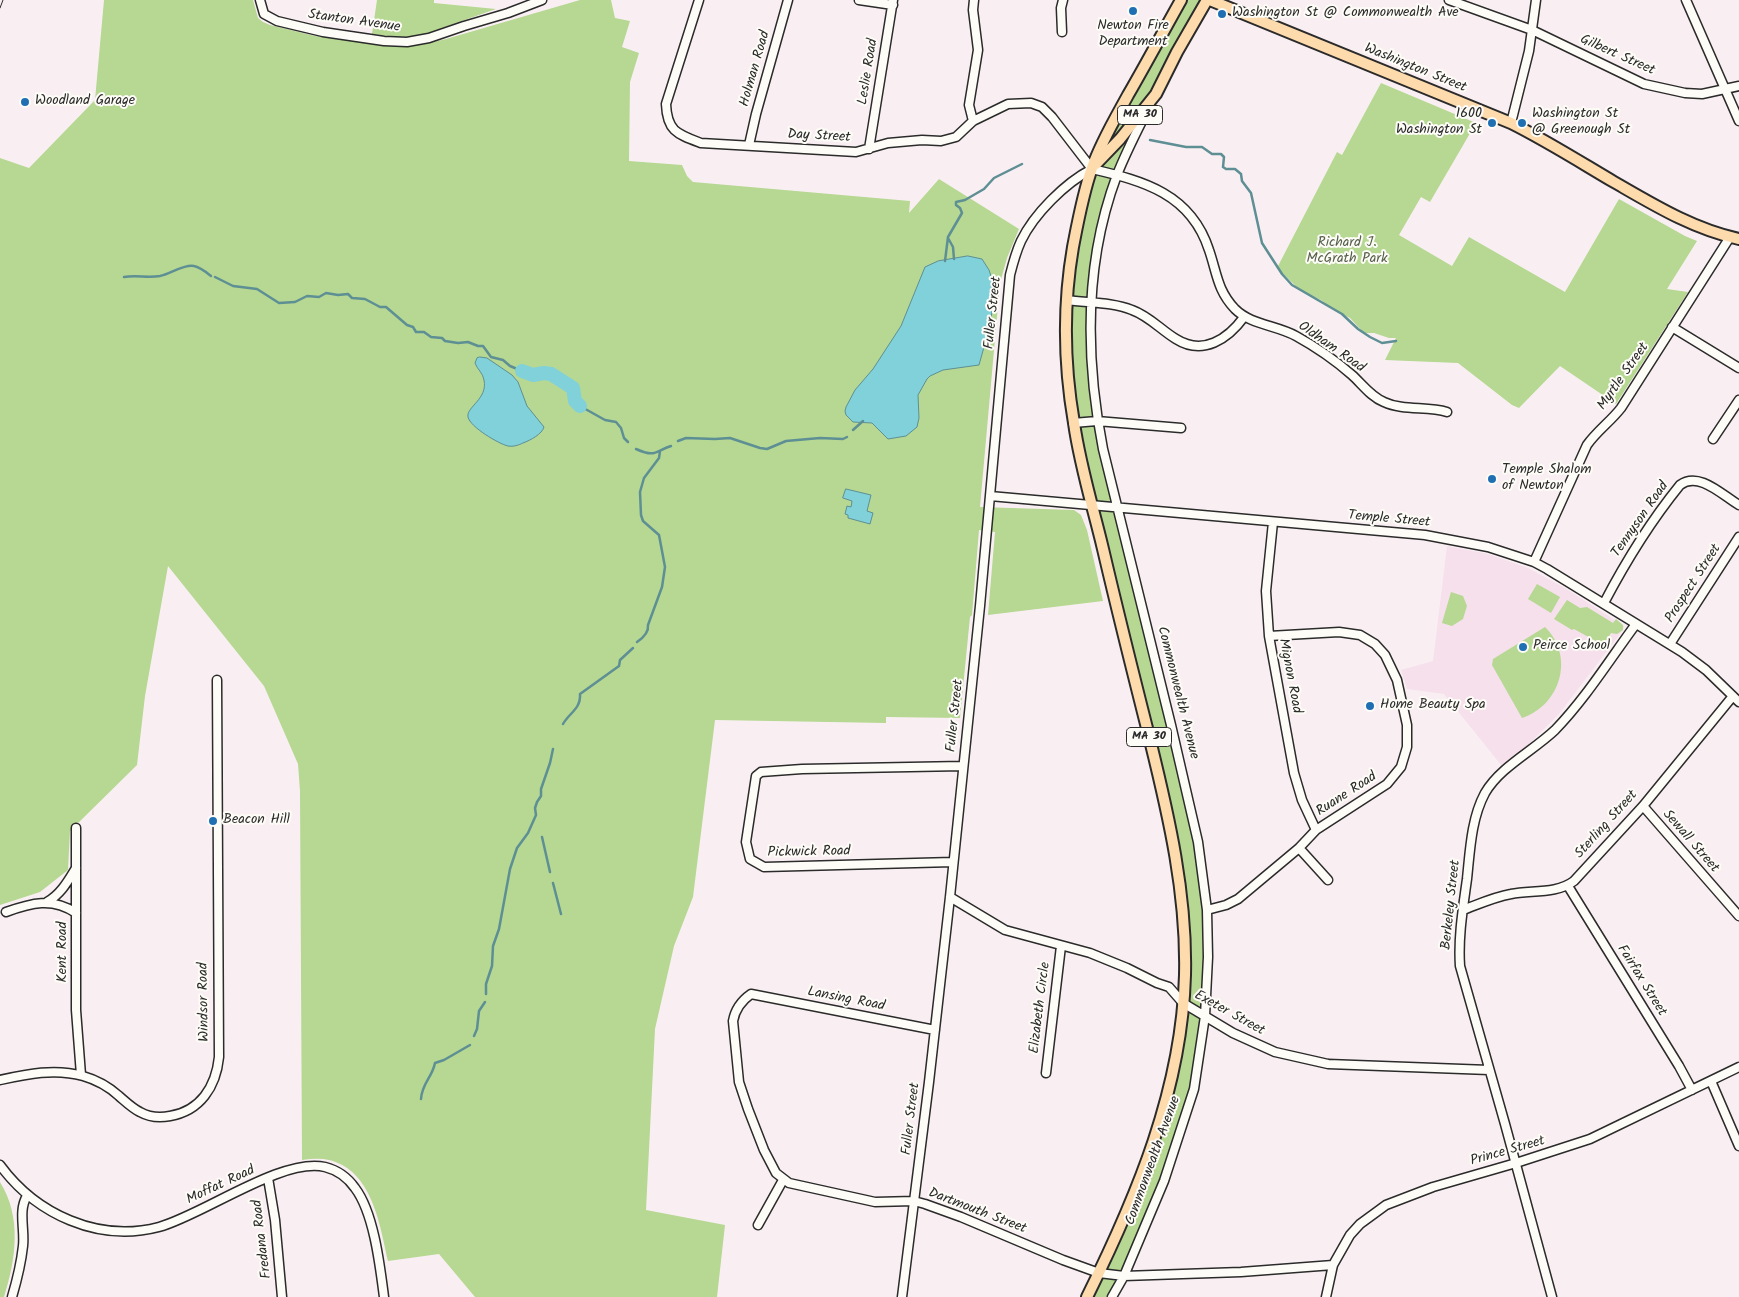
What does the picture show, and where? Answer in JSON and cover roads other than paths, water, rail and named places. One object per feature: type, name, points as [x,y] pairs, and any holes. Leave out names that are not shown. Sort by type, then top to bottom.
[{"type":"main road","name":"Commonwealth Avenue","points":[[1087,1297],[1149,1155],[1163,1113],[1173,1073],[1183,1003],[1185,928],[1174,851],[1159,779],[1092,505],[1074,423],[1066,353],[1067,300],[1073,248],[1092,169],[1107,134],[1181,0]]},
{"type":"main road","name":"Commonwealth Avenue","points":[[1092,169],[1120,139],[1156,94],[1177,52],[1209,0]]},
{"type":"main road","name":"Washington Street","points":[[1209,0],[1511,124],[1540,138],[1674,216],[1702,228],[1735,238]]},
{"type":"street","name":"Stanton Avenue","points":[[260,0],[262,10],[266,16],[285,23],[330,34],[401,42],[429,38],[508,14],[542,0]]},
{"type":"street","name":"Day Street","points":[[699,0],[666,104],[666,116],[672,129],[685,137],[701,143],[844,152],[922,140],[941,141],[956,137],[973,121],[1008,104],[1030,103],[1042,107],[1092,169]]},
{"type":"street","name":"Holman Road","points":[[749,145],[788,0]]},
{"type":"street","points":[[859,0],[893,2]]},
{"type":"street","points":[[973,121],[969,105],[978,50],[973,10],[974,0]]},
{"type":"street","points":[[1062,32],[1061,13],[1063,0]]},
{"type":"street","name":"Gilbert Street","points":[[1449,0],[1532,30],[1644,84],[1685,93],[1702,94],[1739,86]]},
{"type":"street","points":[[1511,124],[1525,71],[1536,0]]},
{"type":"street","points":[[1686,0],[1739,121]]},
{"type":"street","name":"Leslie Road","points":[[869,149],[893,2]]},
{"type":"street","name":"Commonwealth Avenue","points":[[1112,1297],[1124,1276],[1161,1190],[1194,1089],[1205,1016],[1208,957],[1207,910],[1198,842],[1097,421],[1090,355],[1091,303],[1103,220],[1129,146],[1156,94]]},
{"type":"street","points":[[1067,300],[1109,304],[1131,310],[1149,319],[1183,344],[1194,346],[1206,346],[1217,342],[1233,332],[1244,317],[1234,308],[1218,284],[1204,235],[1187,209],[1152,186],[1092,169]]},
{"type":"street","name":"Fuller Street","points":[[902,1297],[950,897],[980,606],[1010,275],[1022,240],[1043,210],[1068,184],[1092,169]]},
{"type":"street","name":"Myrtle Street","points":[[1534,562],[1587,445],[1593,436],[1621,408],[1672,327],[1735,238]]},
{"type":"street","name":"Oldham Road","points":[[1244,317],[1281,329],[1312,346],[1341,366],[1381,401],[1398,407],[1430,408],[1447,412]]},
{"type":"street","points":[[1672,327],[1739,368]]},
{"type":"street","points":[[1713,439],[1739,400]]},
{"type":"street","points":[[1074,423],[1097,421],[1181,428]]},
{"type":"street","name":"Tennyson Road","points":[[1604,603],[1625,564],[1649,526],[1675,492],[1686,481],[1693,479],[1701,481],[1739,505]]},
{"type":"street","name":"Temple Street","points":[[990,496],[1436,536],[1488,547],[1534,562],[1604,603],[1670,644],[1706,670],[1736,699]]},
{"type":"street","name":"Mignon Road","points":[[1273,522],[1266,591],[1269,636],[1294,773],[1302,800],[1316,830]]},
{"type":"street","name":"Prospect Street","points":[[1670,644],[1738,542]]},
{"type":"street","name":"Berkeley Street","points":[[1552,1297],[1460,966],[1459,950],[1463,910],[1476,817],[1484,795],[1496,778],[1544,740],[1564,719],[1636,624]]},
{"type":"street","name":"Ruane Road","points":[[1207,910],[1226,906],[1238,899],[1299,848],[1316,830],[1384,787],[1398,772],[1404,760],[1408,740],[1401,696],[1392,669],[1385,655],[1375,644],[1356,633],[1339,632],[1269,636]]},
{"type":"street","name":"Windsor Road","points":[[0,1080],[48,1072],[81,1075],[101,1082],[141,1113],[165,1117],[178,1115],[201,1102],[214,1080],[218,1069],[219,1057],[217,680]]},
{"type":"street","name":"Sterling Street","points":[[1568,886],[1643,806],[1736,699]]},
{"type":"street","name":"Pickwick Road","points":[[953,862],[764,867],[750,859],[746,842],[756,776],[761,772],[963,766]]},
{"type":"street","name":"Sewall Street","points":[[1643,806],[1739,916]]},
{"type":"street","name":"Kent Road","points":[[76,828],[76,1010],[81,1075]]},
{"type":"street","points":[[1299,848],[1328,880]]},
{"type":"street","points":[[6,912],[45,902],[56,897],[76,868]]},
{"type":"street","points":[[1463,910],[1505,895],[1558,889],[1568,886]]},
{"type":"street","name":"Fairfax Street","points":[[1568,886],[1692,1090]]},
{"type":"street","name":"Exeter Street","points":[[950,897],[1005,930],[1090,953],[1169,987],[1183,1003],[1252,1043],[1275,1052],[1299,1059],[1328,1064],[1489,1070]]},
{"type":"street","points":[[45,902],[63,905],[76,913]]},
{"type":"street","name":"Elizabeth Circle","points":[[1046,1073],[1061,946]]},
{"type":"street","name":"Lansing Road","points":[[783,1180],[776,1173],[764,1150],[739,1082],[733,1021],[735,1012],[740,1004],[751,994],[935,1030]]},
{"type":"street","name":"Prince Street","points":[[1326,1297],[1333,1265],[1350,1235],[1360,1224],[1386,1205],[1432,1187],[1590,1139],[1739,1067]]},
{"type":"street","points":[[1711,1081],[1739,1146]]},
{"type":"street","name":"Moffat Road","points":[[0,1165],[11,1180],[27,1196],[52,1212],[80,1224],[105,1230],[135,1231],[158,1227],[176,1221],[268,1178],[292,1170],[323,1166],[348,1180],[356,1190],[365,1208],[380,1263],[384,1297]]},
{"type":"street","name":"Fredana Road","points":[[268,1178],[275,1220],[282,1297]]},
{"type":"street","points":[[758,1225],[783,1180]]},
{"type":"street","name":"Dartmouth Street","points":[[783,1180],[789,1183],[875,1202],[914,1201],[961,1217],[1099,1273],[1124,1276],[1241,1272],[1333,1265]]},
{"type":"street","points":[[12,1297],[22,1257],[24,1233],[22,1206],[27,1196]]},
{"type":"water","points":[[968,256],[982,259],[992,279],[992,311],[989,334],[979,365],[943,370],[930,376],[918,395],[919,418],[917,427],[906,436],[888,439],[872,423],[853,422],[846,415],[846,407],[855,390],[873,369],[901,326],[925,267],[938,261]]},
{"type":"water","points":[[477,358],[487,358],[512,375],[518,382],[527,406],[544,427],[536,436],[518,445],[508,446],[485,434],[470,421],[468,413],[480,397],[484,387],[483,378],[475,363]]},
{"type":"water","points":[[846,489],[871,495],[867,511],[873,513],[870,524],[848,518],[848,515],[845,514],[847,506],[851,507],[852,501],[843,498]]},
{"type":"waterway","points":[[1150,140],[1186,147],[1202,147],[1212,154],[1221,154],[1224,157],[1223,167],[1235,169],[1241,174],[1242,181],[1251,193],[1262,243],[1282,274],[1292,285],[1342,314],[1370,337],[1382,343],[1396,341]]},
{"type":"waterway","points":[[945,261],[948,237],[962,213],[956,202],[965,200],[984,189],[994,178],[1022,164]]},
{"type":"waterway","points":[[948,238],[953,247],[954,259]]},
{"type":"waterway","points":[[124,277],[160,276],[190,266],[198,267],[211,276]]},
{"type":"waterway","points":[[215,277],[233,286],[257,289],[279,303],[295,302],[307,296],[319,297],[326,293],[348,294],[352,298],[365,299],[380,307],[386,307],[407,325],[413,327],[416,332],[424,332],[431,337],[442,338],[445,341],[468,342],[483,346],[491,357],[503,360],[510,366],[522,371]]},
{"type":"waterway","points":[[522,371],[533,375],[551,374],[573,388],[575,401],[580,406]]},
{"type":"waterway","points":[[580,406],[605,420],[616,422],[628,442]]},
{"type":"waterway","points":[[853,430],[863,421]]},
{"type":"waterway","points":[[678,441],[686,438],[730,438],[767,449],[786,441],[820,438],[843,439],[847,437]]},
{"type":"waterway","points":[[636,449],[655,453],[671,446]]},
{"type":"waterway","points":[[637,642],[647,633],[648,625],[662,587],[665,567],[659,535],[643,521],[640,492],[644,478],[659,458],[660,451]]},
{"type":"waterway","points":[[563,724],[577,707],[580,694],[619,666],[620,660],[633,648]]},
{"type":"waterway","points":[[486,994],[486,984],[492,966],[493,946],[499,929],[510,869],[517,848],[528,833],[536,815],[535,808],[541,796],[541,789],[553,749]]},
{"type":"waterway","points":[[542,837],[550,872]]},
{"type":"waterway","points":[[553,883],[561,914]]},
{"type":"waterway","points":[[474,1036],[477,1029],[479,1011],[485,1002]]},
{"type":"waterway","points":[[421,1099],[423,1089],[435,1063],[470,1045]]},
{"type":"tram line","points":[[0,8],[3,0]]},
{"type":"place","name":"Newton Fire Department","points":[[1133,11]]},
{"type":"place","name":"Washington St @ Commonwealth Ave","points":[[1222,14]]},
{"type":"place","name":"Woodland Garage","points":[[25,102]]},
{"type":"place","name":"1600 Washington St","points":[[1492,123]]},
{"type":"place","name":"Washington St @ Greenough St","points":[[1522,123]]},
{"type":"place","name":"Temple Shalom of Newton","points":[[1492,479]]},
{"type":"place","name":"Peirce School","points":[[1523,647]]},
{"type":"place","name":"Home Beauty Spa","points":[[1370,706]]},
{"type":"place","name":"Beacon Hill","points":[[213,821]]},
{"type":"park label","name":"Richard J. McGrath Park","points":[[1347,252]]}]
